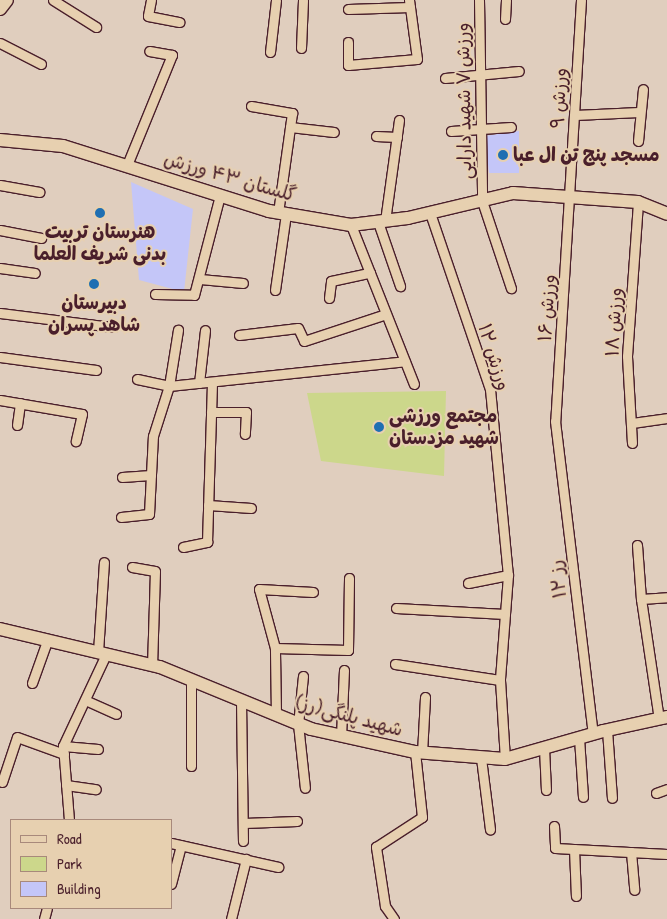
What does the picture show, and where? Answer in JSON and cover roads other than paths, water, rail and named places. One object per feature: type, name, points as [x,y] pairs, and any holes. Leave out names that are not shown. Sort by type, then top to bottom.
[{"type":"street","points":[[0,9],[7,0]]},
{"type":"street","points":[[53,0],[96,27]]},
{"type":"street","points":[[151,0],[148,16],[179,22]]},
{"type":"street","points":[[270,52],[276,0]]},
{"type":"street","points":[[301,48],[303,0]]},
{"type":"street","name":"ورزش ۷ شهید دارایی","points":[[479,0],[482,201],[511,288]]},
{"type":"street","points":[[505,19],[506,0]]},
{"type":"street","name":"ورزش ۹","points":[[570,197],[581,0]]},
{"type":"street","points":[[348,9],[409,4],[417,59],[348,65],[348,42]]},
{"type":"street","points":[[0,44],[42,64]]},
{"type":"street","points":[[127,165],[172,55],[148,51]]},
{"type":"street","points":[[445,78],[519,71]]},
{"type":"street","points":[[638,141],[639,112],[643,90]]},
{"type":"street","points":[[251,106],[292,113],[275,290]]},
{"type":"street","points":[[575,115],[639,112]]},
{"type":"street","points":[[399,120],[382,221],[400,286]]},
{"type":"street","points":[[290,127],[334,132]]},
{"type":"street","points":[[451,131],[510,127]]},
{"type":"street","points":[[376,136],[397,138]]},
{"type":"street","name":"گلستان ۴۳ ورزش","points":[[0,140],[63,146],[282,214],[351,226],[430,213],[513,193],[638,202],[667,214]]},
{"type":"street","points":[[0,185],[39,192]]},
{"type":"street","points":[[154,294],[194,294],[200,279],[220,195]]},
{"type":"street","name":"ورزش ۱۶","points":[[556,421],[570,197]]},
{"type":"street","name":"ورزش ۱۸","points":[[632,443],[627,356],[638,202]]},
{"type":"street","name":"ورزش ۱۲","points":[[430,213],[490,389],[508,575],[500,680],[505,759]]},
{"type":"street","points":[[351,226],[414,384]]},
{"type":"street","points":[[0,230],[40,238]]},
{"type":"street","points":[[0,268],[35,273]]},
{"type":"street","points":[[329,298],[331,281],[370,273]]},
{"type":"street","points":[[200,279],[243,283]]},
{"type":"street","points":[[0,313],[113,327]]},
{"type":"street","points":[[239,335],[298,328],[304,341],[386,314]]},
{"type":"street","points":[[122,517],[149,514],[152,436],[169,386],[178,330]]},
{"type":"street","points":[[199,383],[205,330]]},
{"type":"street","points":[[0,357],[96,370]]},
{"type":"street","points":[[137,379],[169,386],[405,361]]},
{"type":"street","points":[[182,547],[207,542],[212,382]]},
{"type":"street","points":[[0,400],[82,414],[76,440]]},
{"type":"street","points":[[17,425],[20,403]]},
{"type":"street","points":[[211,412],[246,412],[245,434]]},
{"type":"street","points":[[632,423],[667,418]]},
{"type":"street","name":"رز ۱۲","points":[[556,421],[593,734]]},
{"type":"street","points":[[122,477],[151,475]]},
{"type":"street","points":[[208,505],[251,508]]},
{"type":"street","points":[[637,545],[641,599],[663,718]]},
{"type":"street","points":[[69,819],[63,750],[85,700],[102,653],[104,562]]},
{"type":"street","points":[[132,567],[155,571],[152,665]]},
{"type":"street","points":[[468,584],[508,575]]},
{"type":"street","points":[[276,648],[348,650],[349,578]]},
{"type":"street","points":[[276,715],[276,648],[258,589],[313,592]]},
{"type":"street","points":[[641,599],[667,597]]},
{"type":"street","points":[[396,608],[505,614]]},
{"type":"street","name":"شهید پلنگی(رز)","points":[[0,629],[152,665],[191,679],[298,724],[418,753],[505,759],[607,730],[663,718]]},
{"type":"street","points":[[32,683],[47,641]]},
{"type":"street","points":[[395,664],[500,680]]},
{"type":"street","points":[[342,736],[344,670]]},
{"type":"street","points":[[302,676],[298,724],[305,788]]},
{"type":"street","points":[[191,679],[191,766]]},
{"type":"street","points":[[394,919],[384,906],[376,847],[422,817],[418,753],[425,697]]},
{"type":"street","points":[[85,700],[116,714]]},
{"type":"street","points":[[241,700],[243,842]]},
{"type":"street","points":[[607,730],[612,798]]},
{"type":"street","points":[[2,782],[17,737],[63,750],[98,749]]},
{"type":"street","points":[[580,738],[583,797]]},
{"type":"street","points":[[544,748],[546,790]]},
{"type":"street","points":[[482,758],[490,828]]},
{"type":"street","points":[[66,785],[96,789]]},
{"type":"street","points":[[656,793],[667,789]]},
{"type":"street","points":[[244,823],[297,821]]},
{"type":"street","points":[[554,826],[555,848],[667,854]]},
{"type":"street","points":[[172,843],[278,867]]},
{"type":"street","points":[[172,880],[181,845]]},
{"type":"street","points":[[574,849],[576,896]]},
{"type":"street","points":[[631,852],[634,890]]},
{"type":"street","points":[[232,919],[246,859]]},
{"type":"place","name":"مسجد پنج تن ال عبا","points":[[503,155]]},
{"type":"place","name":"هنرستان تربیت بدنی شریف العلما","points":[[100,213]]},
{"type":"place","name":"دبیرستان شاهد پسران","points":[[94,284]]},
{"type":"place","name":"مجتمع ورزشی شهید مزدستان","points":[[379,427]]}]
